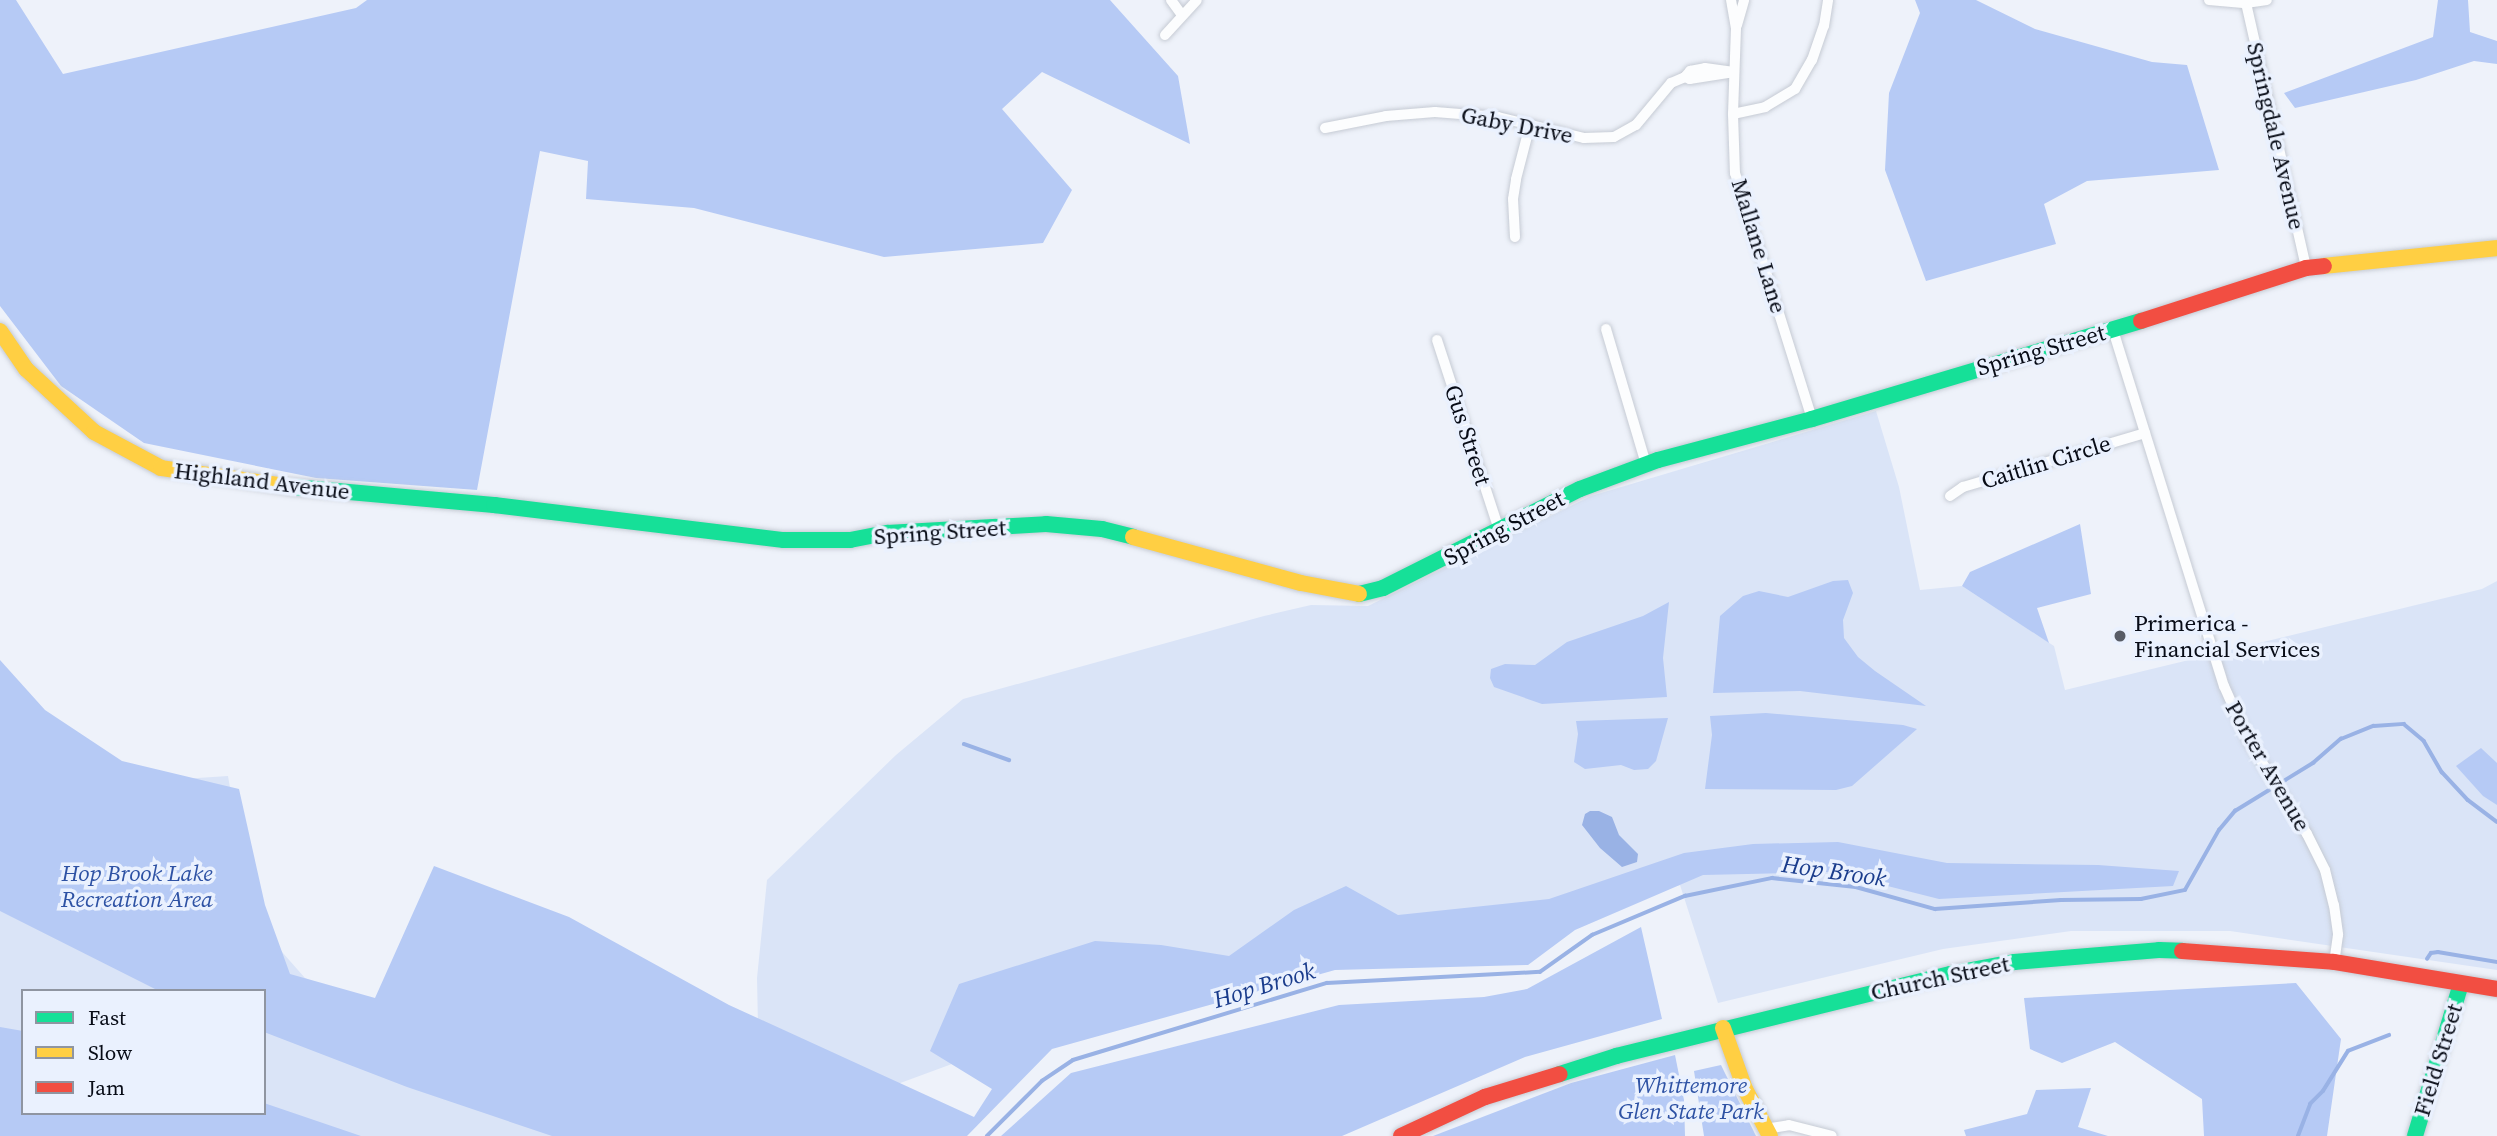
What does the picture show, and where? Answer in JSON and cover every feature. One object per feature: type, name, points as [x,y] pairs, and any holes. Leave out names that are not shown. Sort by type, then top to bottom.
[{"type":"main road","name":"Spring Street","points":[[494,505],[783,540],[850,540],[887,533],[1046,524],[1102,529],[1301,583],[1357,594],[1383,588],[1580,489],[1646,464],[1812,419],[2113,330],[2306,268],[2408,255],[2497,248]]},
{"type":"main road","name":"Highland Avenue","points":[[0,331],[26,369],[94,432],[161,468],[248,483],[494,505]]},
{"type":"main road","name":"Church Street","points":[[1401,1136],[1509,1089],[1616,1056],[1950,974],[2014,962],[2159,950],[2334,962],[2497,989]]},
{"type":"main road","name":"Field Street","points":[[2415,1136],[2462,984]]},
{"type":"main road","points":[[1723,1028],[1745,1089],[1768,1132]]},
{"type":"street","points":[[1171,0],[1182,15]]},
{"type":"street","points":[[1165,35],[1197,0]]},
{"type":"street","name":"Mallane Lane","points":[[1731,0],[1736,28],[1733,114],[1735,173],[1812,419]]},
{"type":"street","name":"Mallane Lane","points":[[1736,28],[1744,0]]},
{"type":"street","points":[[1733,114],[1765,107],[1795,89],[1812,60],[1824,26],[1828,0]]},
{"type":"street","points":[[2209,0],[2246,3],[2267,0]]},
{"type":"street","name":"Springdale Avenue","points":[[2246,3],[2306,268]]},
{"type":"street","name":"Gaby Drive","points":[[1325,128],[1386,116],[1435,112],[1498,117],[1584,138],[1614,137],[1636,125],[1671,83],[1685,77],[1690,71],[1705,68],[1734,72]]},
{"type":"street","points":[[1515,237],[1513,199],[1531,125]]},
{"type":"street","points":[[1606,329],[1646,464]]},
{"type":"street","name":"Porter Avenue","points":[[2113,330],[2224,686],[2261,762],[2319,857],[2330,887],[2338,935],[2334,962]]},
{"type":"street","name":"Gus Street","points":[[1437,340],[1499,530]]},
{"type":"street","name":"Caitlin Circle","points":[[1950,496],[1963,487],[2145,433]]},
{"type":"street","points":[[1768,1132],[1789,1125],[1832,1136]]},
{"type":"green space","points":[[0,0],[16,0],[63,74],[356,8],[367,0],[1110,0],[1178,76],[1190,144],[1042,72],[1002,109],[1072,190],[1043,243],[884,257],[694,208],[586,199],[588,161],[540,151],[477,490],[316,478],[144,443],[61,386],[0,306]]},
{"type":"green space","points":[[1915,0],[1976,0],[2035,29],[2152,62],[2187,65],[2219,170],[2087,181],[2044,204],[2056,244],[1926,281],[1885,170],[1889,93],[1920,13]]},
{"type":"green space","points":[[2438,0],[2468,0],[2470,32],[2497,41],[2497,64],[2474,61],[2416,80],[2295,108],[2284,93],[2433,37]]},
{"type":"green space","points":[[1876,411],[1899,487],[1920,590],[1962,586],[2054,646],[2065,690],[2482,589],[2497,581],[2497,970],[2230,931],[2071,931],[1943,949],[1718,1003],[1680,885],[960,1061],[838,1106],[758,1026],[757,978],[767,880],[896,755],[963,699],[1311,605],[1368,606],[1591,496]]},
{"type":"green space","points":[[2080,524],[2091,594],[2037,608],[2049,643],[1962,586],[1970,572]]},
{"type":"green space","points":[[1848,580],[1853,593],[1843,620],[1844,638],[1858,657],[1926,706],[1800,691],[1713,693],[1720,616],[1743,596],[1759,591],[1788,597],[1833,581]]},
{"type":"green space","points":[[1669,602],[1663,658],[1667,697],[1542,704],[1494,687],[1490,678],[1491,669],[1505,664],[1535,665],[1567,642],[1643,616]]},
{"type":"green space","points":[[0,660],[45,710],[122,761],[239,789],[265,905],[290,974],[375,998],[434,866],[569,917],[729,1005],[974,1117],[992,1089],[930,1051],[959,984],[1095,941],[1161,945],[1229,956],[1294,910],[1346,886],[1398,915],[1549,899],[1684,853],[1753,844],[1838,842],[1947,863],[2098,865],[2179,871],[2173,886],[1939,899],[1832,872],[1703,875],[1575,930],[1528,965],[1335,970],[1052,1049],[967,1136],[552,1136],[407,1087],[266,1033],[266,989],[155,989],[0,911]]},
{"type":"green space","points":[[1766,713],[1903,725],[1917,729],[1852,786],[1836,790],[1705,789],[1712,735],[1710,716]]},
{"type":"green space","points":[[1668,718],[1656,761],[1648,769],[1634,770],[1621,765],[1585,769],[1574,762],[1578,734],[1576,721]]},
{"type":"green space","points":[[2481,748],[2497,763],[2497,805],[2483,796],[2456,766]]},
{"type":"green space","name":"Hop Brook Lake Recreation Area","points":[[228,776],[252,918],[305,978],[662,1136],[0,1136],[0,791]]},
{"type":"green space","points":[[1641,927],[1662,1019],[1525,1057],[1342,1136],[1001,1136],[1071,1073],[1339,1005],[1484,997],[1527,989]]},
{"type":"green space","points":[[2296,983],[2341,1039],[2327,1136],[2204,1136],[2202,1099],[2115,1042],[2062,1063],[2030,1049],[2024,998]]},
{"type":"green space","points":[[0,1027],[21,1031],[21,1115],[266,1115],[266,1104],[361,1136],[0,1136]]},
{"type":"green space","name":"Whittemore Glen State Park","points":[[1675,1055],[1684,1100],[1685,1136],[1433,1136],[1571,1083]]},
{"type":"green space","points":[[1721,1065],[1756,1136],[1704,1136],[1694,1071]]},
{"type":"green space","points":[[2091,1088],[2078,1127],[2108,1136],[1966,1136],[1964,1130],[2027,1114],[2036,1090]]},
{"type":"shaded area","points":[[1599,811],[1612,817],[1619,835],[1638,854],[1637,862],[1622,867],[1600,848],[1582,825],[1585,814]]},
{"type":"waterway","name":"Hop Brook","points":[[987,1136],[1042,1081],[1073,1060],[1327,983],[1540,972],[1592,935],[1685,896],[1772,878],[1856,887],[1935,909],[2061,900],[2141,899],[2185,890],[2219,830],[2235,811],[2313,763],[2341,739],[2374,726],[2404,724],[2424,741],[2442,772],[2468,800],[2497,822]]},
{"type":"waterway","points":[[964,744],[1009,760]]},
{"type":"waterway","points":[[2427,959],[2431,953],[2438,952],[2497,962]]},
{"type":"waterway","points":[[2298,1136],[2310,1104],[2323,1091],[2348,1051],[2389,1035]]},
{"type":"traffic: fast","points":[[1359,594],[1383,588],[1580,489],[1658,460],[1812,419],[2141,321]]},
{"type":"traffic: fast","points":[[293,487],[494,505],[784,540],[850,540],[887,533],[1046,524],[1102,529],[1133,537]]},
{"type":"traffic: fast","points":[[1560,1074],[1616,1056],[1950,974],[2014,962],[2159,950],[2182,951]]},
{"type":"traffic: fast","points":[[2415,1136],[2461,984]]},
{"type":"traffic: slow","points":[[2324,266],[2497,248]]},
{"type":"traffic: slow","points":[[0,331],[26,369],[94,432],[161,468],[293,487]]},
{"type":"traffic: slow","points":[[1133,537],[1301,583],[1359,594]]},
{"type":"traffic: slow","points":[[1723,1028],[1745,1089],[1770,1136]]},
{"type":"traffic: jam","points":[[2141,321],[2306,268],[2324,266]]},
{"type":"traffic: jam","points":[[2182,951],[2334,962],[2497,989]]},
{"type":"traffic: jam","points":[[1401,1136],[1485,1097],[1560,1074]]},
{"type":"place","name":"Primerica - Financial Services","points":[[2120,636]]}]
